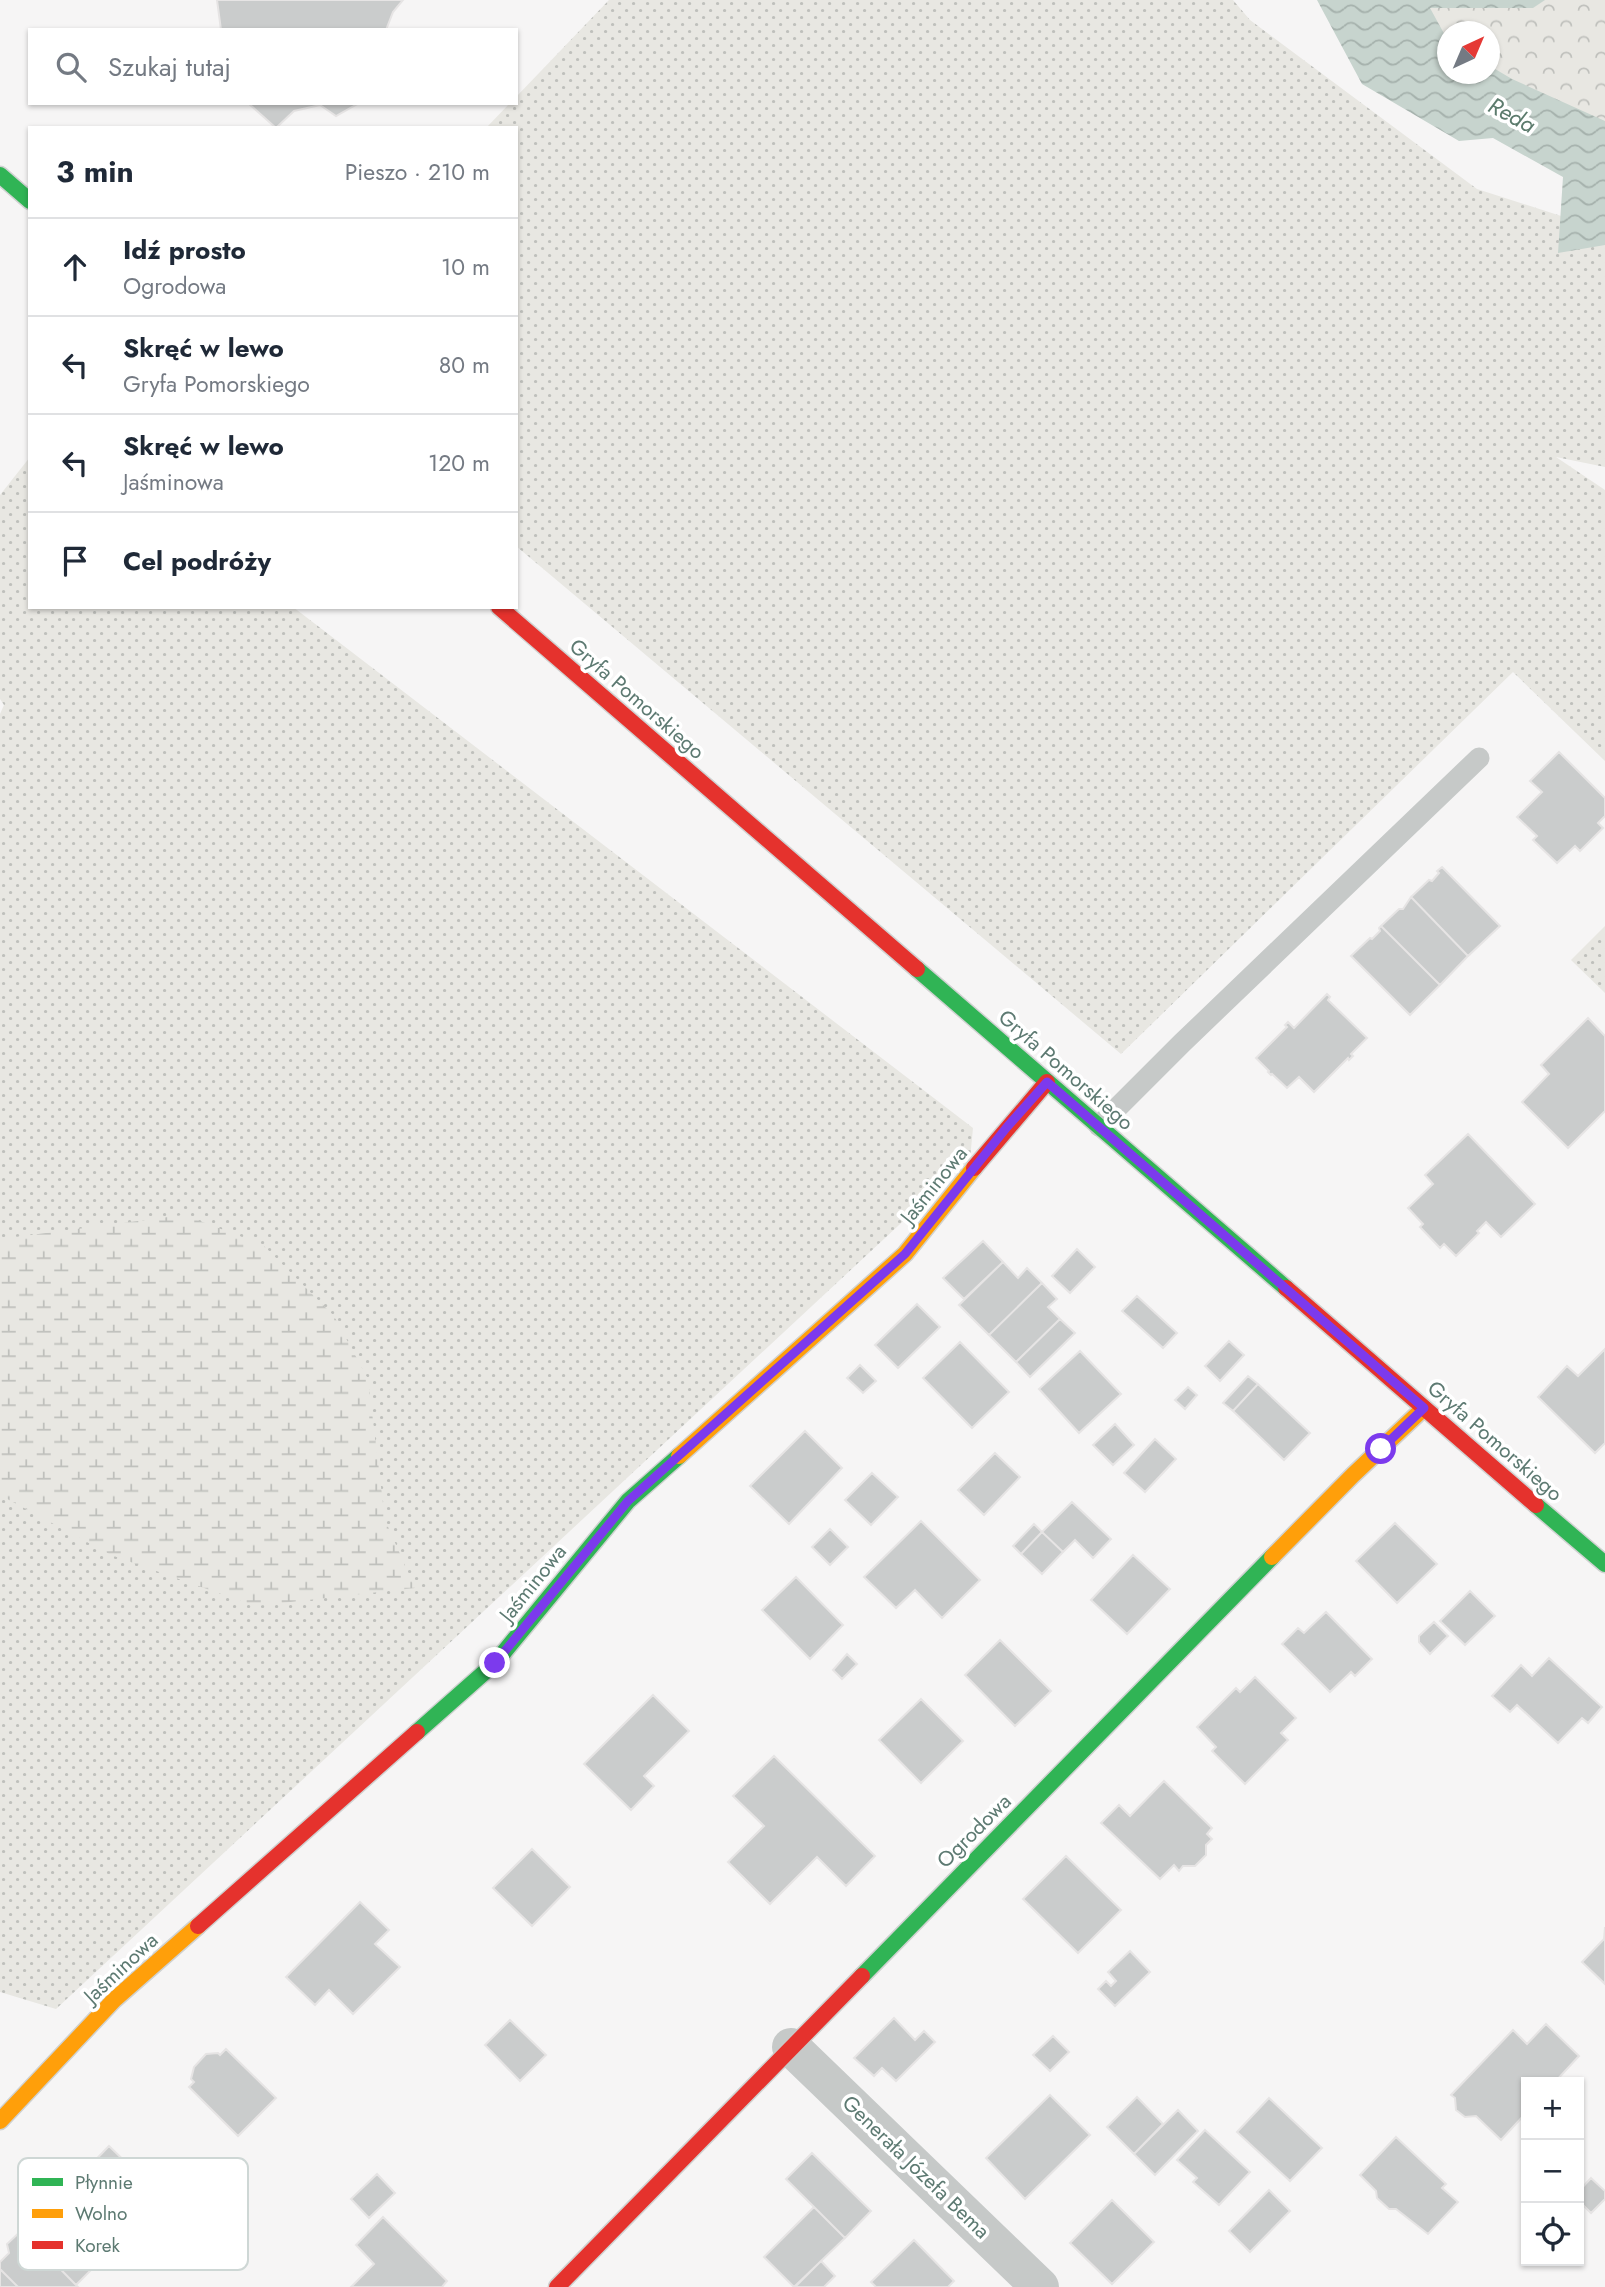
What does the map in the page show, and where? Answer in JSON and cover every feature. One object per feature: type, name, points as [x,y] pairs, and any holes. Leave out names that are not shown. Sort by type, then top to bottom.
[{"type":"street","points":[[0,176],[28,199]]},
{"type":"street","name":"Gryfa Pomorskiego","points":[[501,609],[1605,1564]]},
{"type":"street","name":"Jaśminowa","points":[[0,2121],[114,2000],[495,1663],[628,1501],[905,1254],[1007,1127],[1047,1082]]},
{"type":"street","name":"Ogrodowa","points":[[557,2287],[1353,1475],[1424,1408]]},
{"type":"street","name":"Generała Józefa Bema","points":[[791,2047],[1040,2287]]},
{"type":"lane","points":[[1099,1126],[1479,758]]},
{"type":"green space","points":[[609,0],[1233,0],[1250,20],[1477,189],[1592,226],[1605,243],[1605,467],[1556,457],[1605,490],[1605,761],[1513,672],[1121,1054],[518,548],[518,126],[488,126],[508,105],[518,105],[518,95]]},
{"type":"green space","points":[[1346,0],[1605,0],[1605,156],[1433,101]]},
{"type":"green space","points":[[28,460],[28,609],[296,609],[973,1128],[970,1159],[56,2009],[0,1992],[0,714],[4,705],[0,699],[0,495]]},
{"type":"green space","points":[[1605,926],[1605,993],[1571,960]]},
{"type":"green space","points":[[184,1215],[263,1245],[334,1316],[368,1379],[385,1520],[415,1588],[255,1606],[111,1555],[0,1495],[0,1239]]},
{"type":"water","name":"Reda","points":[[1317,0],[1545,0],[1533,8],[1430,8],[1437,21],[1437,84],[1500,84],[1500,72],[1605,121],[1605,245],[1558,253],[1563,177],[1493,138],[1459,141],[1362,84]]},
{"type":"building","points":[[217,0],[403,0],[393,12],[387,28],[221,28]]},
{"type":"building","points":[[250,105],[320,105],[294,111],[278,126],[274,126]]},
{"type":"building","points":[[320,105],[355,105],[336,116]]},
{"type":"building","points":[[1559,752],[1605,798],[1605,816],[1598,823],[1603,828],[1580,851],[1575,846],[1557,863],[1533,840],[1537,836],[1517,817],[1542,792],[1530,781]]},
{"type":"building","points":[[1442,867],[1500,926],[1468,956],[1411,897],[1429,880],[1432,881]]},
{"type":"building","points":[[1411,897],[1468,956],[1440,985],[1381,926],[1399,909],[1403,909]]},
{"type":"building","points":[[1381,926],[1440,985],[1410,1015],[1351,956],[1380,931]]},
{"type":"building","points":[[1327,994],[1330,997],[1328,1000],[1367,1038],[1351,1054],[1353,1056],[1314,1092],[1299,1077],[1287,1088],[1256,1058],[1287,1027],[1285,1025],[1288,1022],[1294,1028]]},
{"type":"building","points":[[1588,1018],[1605,1036],[1605,1111],[1568,1148],[1522,1102],[1549,1074],[1541,1065]]},
{"type":"building","points":[[1468,1134],[1535,1204],[1501,1237],[1486,1222],[1456,1256],[1444,1244],[1440,1248],[1420,1227],[1423,1224],[1408,1208],[1433,1184],[1425,1175]]},
{"type":"building","points":[[983,1241],[1003,1262],[964,1299],[943,1278]]},
{"type":"building","points":[[1077,1249],[1095,1267],[1070,1293],[1052,1276]]},
{"type":"building","points":[[1003,1262],[1018,1278],[1027,1268],[1042,1283],[989,1335],[959,1305]]},
{"type":"building","points":[[1042,1283],[1057,1299],[1048,1307],[1060,1319],[1016,1362],[989,1335]]},
{"type":"building","points":[[1137,1296],[1177,1333],[1163,1348],[1122,1311]]},
{"type":"building","points":[[917,1304],[940,1327],[898,1368],[875,1345]]},
{"type":"building","points":[[1060,1319],[1075,1333],[1030,1377],[1016,1362]]},
{"type":"building","points":[[1229,1341],[1244,1355],[1220,1381],[1205,1366]]},
{"type":"building","points":[[960,1342],[1009,1392],[972,1428],[923,1378]]},
{"type":"building","points":[[1605,1349],[1605,1443],[1595,1453],[1538,1397],[1567,1366],[1578,1376]]},
{"type":"building","points":[[1080,1351],[1121,1394],[1079,1433],[1039,1389]]},
{"type":"building","points":[[860,1365],[876,1381],[863,1393],[847,1378]]},
{"type":"building","points":[[1248,1376],[1258,1384],[1233,1411],[1223,1403]]},
{"type":"building","points":[[1258,1384],[1310,1433],[1284,1460],[1233,1411]]},
{"type":"building","points":[[1188,1387],[1197,1395],[1185,1409],[1175,1400]]},
{"type":"building","points":[[1115,1424],[1134,1445],[1113,1465],[1093,1445]]},
{"type":"building","points":[[805,1431],[842,1468],[789,1524],[750,1486]]},
{"type":"building","points":[[1155,1439],[1176,1459],[1145,1492],[1124,1473]]},
{"type":"building","points":[[995,1453],[1020,1477],[984,1515],[958,1490]]},
{"type":"building","points":[[872,1473],[898,1497],[871,1525],[845,1500]]},
{"type":"building","points":[[1072,1502],[1111,1539],[1093,1558],[1075,1540],[1063,1552],[1042,1532]]},
{"type":"building","points":[[921,1521],[980,1580],[942,1618],[915,1590],[896,1608],[864,1577]]},
{"type":"building","points":[[1395,1523],[1437,1564],[1397,1603],[1356,1561]]},
{"type":"building","points":[[1034,1524],[1042,1532],[1021,1554],[1013,1546]]},
{"type":"building","points":[[830,1529],[848,1547],[830,1565],[812,1547]]},
{"type":"building","points":[[1042,1532],[1063,1552],[1042,1574],[1021,1554]]},
{"type":"building","points":[[1133,1555],[1170,1589],[1127,1634],[1091,1600]]},
{"type":"building","points":[[796,1577],[843,1625],[810,1659],[762,1610]]},
{"type":"building","points":[[1470,1591],[1495,1616],[1465,1645],[1440,1621]]},
{"type":"building","points":[[1326,1612],[1372,1659],[1355,1676],[1351,1672],[1330,1692],[1282,1644],[1298,1628],[1304,1633]]},
{"type":"building","points":[[1434,1622],[1448,1636],[1430,1654],[1419,1642],[1419,1636]]},
{"type":"building","points":[[1000,1640],[1051,1691],[1015,1726],[965,1675]]},
{"type":"building","points":[[847,1654],[857,1664],[842,1679],[833,1670]]},
{"type":"building","points":[[1549,1658],[1602,1707],[1588,1723],[1582,1718],[1558,1743],[1517,1705],[1510,1712],[1492,1696],[1521,1665],[1532,1676]]},
{"type":"building","points":[[1255,1677],[1296,1718],[1281,1733],[1288,1740],[1245,1784],[1212,1751],[1216,1747],[1197,1727],[1236,1688],[1240,1692]]},
{"type":"building","points":[[653,1695],[689,1731],[644,1776],[654,1786],[631,1810],[584,1764]]},
{"type":"building","points":[[921,1699],[963,1741],[921,1783],[879,1740]]},
{"type":"building","points":[[774,1756],[875,1856],[846,1886],[817,1857],[770,1904],[728,1862],[764,1826],[733,1796]]},
{"type":"building","points":[[1164,1781],[1212,1828],[1207,1834],[1212,1839],[1206,1845],[1206,1855],[1195,1866],[1183,1866],[1179,1871],[1174,1865],[1160,1879],[1101,1823],[1119,1805],[1130,1816]]},
{"type":"building","points":[[532,1849],[570,1887],[532,1926],[493,1888]]},
{"type":"building","points":[[1066,1856],[1121,1910],[1078,1953],[1023,1899]]},
{"type":"building","points":[[360,1902],[389,1930],[375,1944],[400,1967],[353,2014],[329,1990],[315,2005],[286,1977]]},
{"type":"building","points":[[1605,1927],[1605,1984],[1582,1962],[1604,1939]]},
{"type":"building","points":[[1130,1951],[1150,1972],[1115,2006],[1098,1989],[1106,1981],[1111,1986],[1116,1981],[1108,1972]]},
{"type":"building","points":[[894,2018],[915,2040],[924,2031],[935,2042],[896,2081],[882,2068],[874,2076],[854,2058]]},
{"type":"building","points":[[510,2020],[546,2055],[520,2081],[485,2045]]},
{"type":"building","points":[[1546,2024],[1579,2056],[1560,2077],[1521,2077],[1521,2118],[1501,2140],[1476,2116],[1465,2117],[1456,2110],[1455,2098],[1451,2095],[1513,2030],[1527,2044]]},
{"type":"building","points":[[1053,2036],[1069,2052],[1050,2071],[1033,2055]]},
{"type":"building","points":[[226,2049],[276,2098],[238,2136],[189,2087],[194,2082],[191,2079],[194,2067],[206,2054],[220,2055]]},
{"type":"building","points":[[1050,2095],[1090,2135],[1025,2199],[986,2158]]},
{"type":"building","points":[[1137,2097],[1163,2124],[1134,2154],[1107,2127]]},
{"type":"building","points":[[1269,2098],[1322,2148],[1290,2181],[1237,2132]]},
{"type":"building","points":[[1178,2110],[1198,2131],[1155,2175],[1134,2154]]},
{"type":"building","points":[[1205,2130],[1250,2172],[1219,2205],[1193,2182],[1197,2178],[1177,2160]]},
{"type":"building","points":[[1396,2137],[1446,2184],[1442,2188],[1458,2202],[1428,2234],[1396,2209],[1389,2209],[1360,2175]]},
{"type":"building","points":[[109,2146],[121,2158],[97,2158]]},
{"type":"building","points":[[812,2153],[871,2211],[845,2238],[786,2179]]},
{"type":"building","points":[[377,2174],[395,2193],[369,2218],[351,2199]]},
{"type":"building","points":[[1591,2178],[1605,2191],[1605,2199],[1591,2213],[1584,2206],[1584,2186]]},
{"type":"building","points":[[1269,2190],[1290,2211],[1250,2252],[1229,2231]]},
{"type":"building","points":[[1112,2200],[1154,2242],[1112,2284],[1070,2243]]},
{"type":"building","points":[[814,2207],[845,2238],[794,2287],[764,2257]]},
{"type":"building","points":[[383,2217],[447,2281],[442,2287],[351,2287],[374,2264],[356,2245]]},
{"type":"building","points":[[18,2234],[18,2270],[61,2270],[78,2287],[18,2287],[0,2269],[0,2262],[9,2253],[7,2244]]},
{"type":"building","points":[[914,2240],[954,2281],[948,2287],[876,2287],[871,2282]]},
{"type":"building","points":[[821,2261],[835,2276],[824,2287],[795,2287]]},
{"type":"building","points":[[0,2269],[18,2287],[0,2287]]},
{"type":"building","points":[[61,2270],[91,2270],[76,2285]]},
{"type":"traffic: fast","points":[[0,175],[28,199]]},
{"type":"traffic: fast","points":[[917,969],[1286,1288]]},
{"type":"traffic: fast","points":[[417,1732],[495,1663],[628,1501],[679,1456]]},
{"type":"traffic: fast","points":[[1536,1505],[1605,1564]]},
{"type":"traffic: fast","points":[[862,1976],[1272,1557]]},
{"type":"traffic: slow","points":[[679,1456],[905,1254],[974,1168]]},
{"type":"traffic: slow","points":[[1272,1557],[1424,1408]]},
{"type":"traffic: slow","points":[[0,2121],[114,2000],[198,1926]]},
{"type":"traffic: jam","points":[[501,609],[917,969]]},
{"type":"traffic: jam","points":[[974,1168],[1047,1082]]},
{"type":"traffic: jam","points":[[1286,1288],[1536,1505]]},
{"type":"traffic: jam","points":[[198,1926],[417,1732]]},
{"type":"traffic: jam","points":[[557,2287],[862,1976]]},
{"type":"route","points":[[495,1663],[628,1501],[905,1254],[1007,1127],[1047,1082],[1424,1408],[1381,1449]]}]
